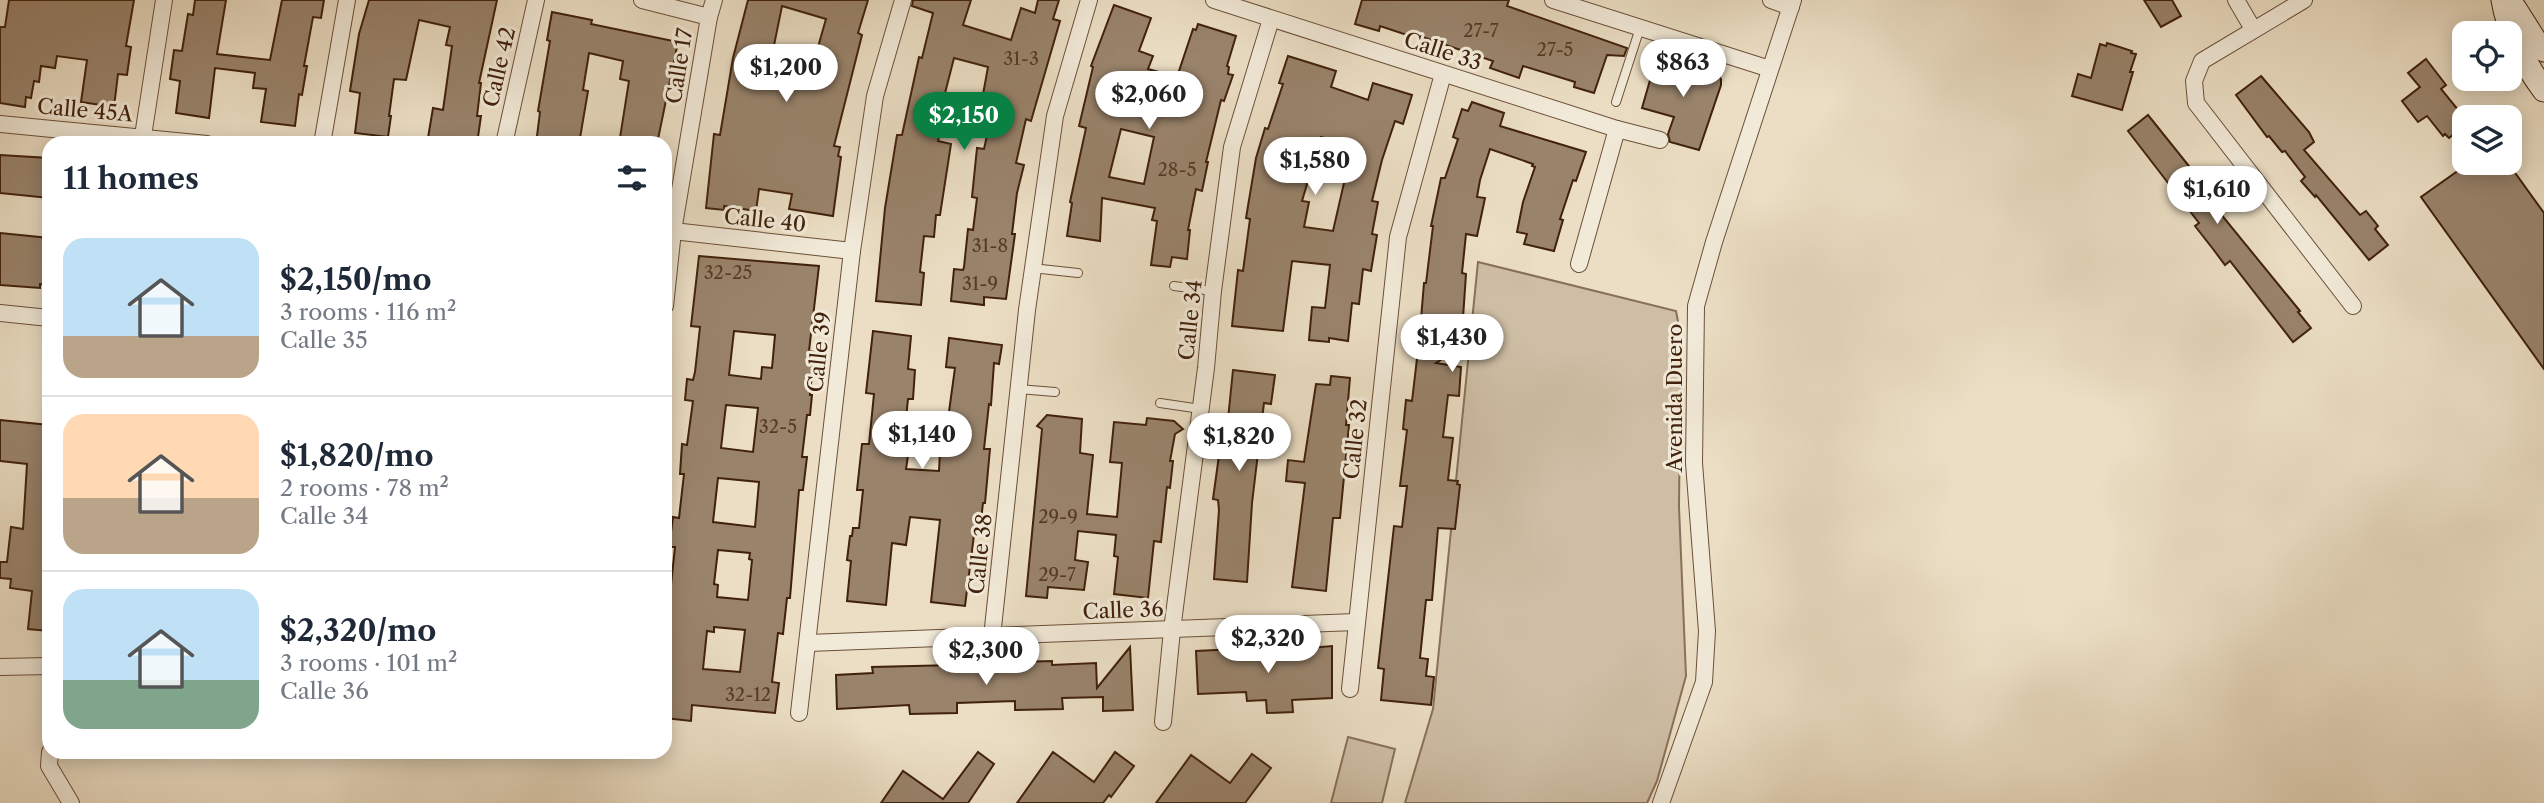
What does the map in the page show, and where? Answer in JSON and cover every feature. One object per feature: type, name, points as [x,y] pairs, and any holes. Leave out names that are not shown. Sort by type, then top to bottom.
[{"type":"street","points":[[143,136],[164,0]]},
{"type":"street","points":[[323,136],[347,0]]},
{"type":"street","name":"Calle 42","points":[[505,136],[536,0]]},
{"type":"street","points":[[642,0],[709,17]]},
{"type":"street","name":"Calle 17","points":[[672,240],[714,0]]},
{"type":"street","name":"Calle 39","points":[[799,713],[852,251],[875,96],[903,0]]},
{"type":"street","name":"Calle 38","points":[[992,636],[1032,268],[1055,116],[1089,0]]},
{"type":"street","name":"Calle 33","points":[[1213,0],[1660,141]]},
{"type":"street","points":[[1553,0],[1770,69]]},
{"type":"street","points":[[1771,0],[1792,3]]},
{"type":"street","points":[[2236,0],[2253,29]]},
{"type":"street","points":[[2304,0],[2202,61],[2194,80],[2196,103],[2353,306]]},
{"type":"street","points":[[2503,0],[2507,24],[2517,46],[2527,67],[2544,90]]},
{"type":"street","points":[[2510,0],[2536,42],[2544,50]]},
{"type":"street","name":"Avenida Duero","points":[[1661,803],[1704,682],[1707,631],[1694,463],[1696,306],[1718,229],[1792,3]]},
{"type":"street","name":"Calle 34","points":[[1163,722],[1172,629],[1232,147],[1271,19]]},
{"type":"street","name":"Calle 32","points":[[1350,689],[1398,237],[1443,74]]},
{"type":"street","name":"Calle 45A","points":[[0,124],[143,136]]},
{"type":"street","points":[[1579,264],[1617,129]]},
{"type":"street","name":"Calle 40","points":[[673,231],[852,251]]},
{"type":"street","points":[[0,313],[42,317]]},
{"type":"street","name":"Calle 36","points":[[808,643],[1356,622]]},
{"type":"street","points":[[0,667],[42,666]]},
{"type":"street","points":[[50,759],[49,766],[71,803]]},
{"type":"lane","points":[[1616,102],[1640,28]]},
{"type":"lane","points":[[1032,268],[1078,273]]},
{"type":"lane","points":[[1174,286],[1213,291]]},
{"type":"lane","points":[[1018,389],[1055,392]]},
{"type":"lane","points":[[1160,403],[1200,409]]},
{"type":"shaded area","points":[[1478,262],[1676,311],[1681,337],[1679,507],[1686,676],[1657,781],[1647,803],[1405,803],[1433,709]]},
{"type":"shaded area","points":[[1348,737],[1395,749],[1382,803],[1331,803]]},
{"type":"building","points":[[9,0],[134,0],[126,46],[131,47],[127,75],[118,74],[114,107],[81,102],[87,60],[57,56],[55,68],[41,66],[39,82],[34,81],[31,98],[26,97],[25,107],[0,103],[0,27],[5,27]]},
{"type":"building","points":[[195,0],[226,0],[217,54],[270,60],[282,0],[324,0],[321,18],[313,17],[295,126],[261,122],[266,89],[253,88],[255,73],[215,68],[209,118],[176,113],[180,81],[170,79],[174,50],[182,51],[188,14],[193,15]]},
{"type":"building","points":[[369,0],[497,0],[479,83],[477,116],[481,116],[478,136],[428,136],[433,108],[443,110],[452,46],[446,45],[450,27],[419,20],[406,80],[394,79],[388,136],[355,133],[360,93],[350,91],[359,34]]},
{"type":"building","points":[[748,0],[868,0],[858,33],[862,35],[834,146],[840,147],[838,156],[841,157],[833,216],[789,209],[792,194],[759,189],[756,211],[724,206],[724,210],[706,208],[714,134],[720,135],[733,58]],"holes":[[[782,6],[826,19],[810,75],[770,65]]]},
{"type":"building","points":[[913,0],[971,0],[963,25],[1011,40],[1021,8],[1035,13],[1038,0],[1059,0],[1053,19],[1060,21],[1031,121],[1026,119],[1016,163],[1024,165],[1017,193],[1012,234],[1015,234],[1006,299],[984,297],[984,305],[951,301],[954,269],[963,270],[968,229],[973,230],[977,198],[972,197],[977,148],[984,149],[992,113],[980,111],[988,67],[954,58],[943,101],[947,102],[938,141],[951,144],[934,237],[924,236],[920,272],[924,273],[921,305],[876,301],[885,208],[897,135],[902,135],[919,57],[922,58],[933,13],[912,6]]},
{"type":"building","points":[[1362,0],[1509,0],[1507,6],[1627,48],[1624,56],[1607,55],[1594,93],[1574,87],[1575,82],[1523,66],[1519,78],[1490,68],[1493,61],[1411,33],[1410,36],[1380,26],[1379,31],[1355,24]]},
{"type":"building","points":[[2144,0],[2172,0],[2181,16],[2161,27]]},
{"type":"building","points":[[1114,5],[1151,18],[1139,51],[1153,56],[1148,69],[1177,77],[1193,29],[1196,30],[1198,24],[1236,36],[1227,66],[1228,74],[1233,75],[1224,101],[1221,100],[1202,191],[1196,189],[1188,230],[1187,259],[1172,257],[1170,267],[1151,265],[1157,221],[1152,220],[1155,208],[1102,198],[1100,241],[1067,236],[1070,202],[1086,128],[1079,126],[1093,67],[1091,66]],"holes":[[[1121,129],[1154,137],[1144,184],[1109,177]]]},
{"type":"building","points":[[552,12],[592,20],[591,24],[678,42],[659,136],[620,136],[629,81],[620,79],[623,61],[589,53],[583,90],[588,91],[580,136],[537,136],[538,111],[550,41],[547,40]]},
{"type":"building","points":[[2107,43],[2136,54],[2122,110],[2072,96],[2078,74],[2091,78],[2100,44],[2106,46]]},
{"type":"building","points":[[1288,56],[1336,71],[1331,87],[1368,100],[1373,83],[1412,95],[1403,124],[1395,121],[1382,160],[1372,201],[1378,202],[1372,234],[1377,235],[1371,271],[1363,269],[1359,304],[1352,303],[1348,341],[1329,338],[1329,342],[1309,340],[1312,307],[1325,308],[1330,265],[1292,261],[1283,331],[1232,326],[1238,270],[1243,271],[1250,219],[1246,218],[1256,158],[1283,84],[1279,83]],"holes":[[[1321,137],[1352,148],[1333,231],[1304,227],[1309,202],[1302,201]]]},
{"type":"building","points":[[1657,56],[1717,74],[1721,79],[1699,150],[1670,142],[1668,134],[1674,117],[1642,108]]},
{"type":"building","points":[[2426,59],[2446,85],[2441,89],[2454,105],[2452,105],[2452,136],[2449,138],[2445,134],[2443,136],[2427,116],[2418,122],[2402,101],[2420,87],[2408,73]]},
{"type":"building","points":[[2261,76],[2309,132],[2314,142],[2304,150],[2360,215],[2366,211],[2378,226],[2375,229],[2388,245],[2369,260],[2316,195],[2315,197],[2301,181],[2305,177],[2285,151],[2282,152],[2269,136],[2267,137],[2236,95]]},
{"type":"building","points":[[1472,102],[1504,113],[1500,126],[1586,152],[1560,219],[1563,220],[1554,251],[1524,244],[1527,234],[1517,232],[1523,202],[1535,167],[1490,149],[1477,197],[1485,198],[1477,236],[1466,234],[1462,273],[1466,274],[1463,318],[1458,318],[1452,353],[1436,363],[1461,367],[1459,396],[1448,395],[1443,437],[1453,438],[1448,480],[1458,481],[1457,484],[1460,485],[1455,529],[1438,528],[1432,600],[1426,600],[1420,658],[1428,659],[1426,676],[1434,677],[1431,705],[1381,700],[1384,669],[1378,668],[1394,526],[1402,527],[1407,486],[1400,486],[1407,430],[1403,429],[1406,400],[1412,401],[1418,350],[1412,349],[1415,318],[1421,319],[1431,226],[1441,178],[1445,178],[1458,139],[1453,137],[1462,109],[1468,111]]},
{"type":"building","points":[[2148,115],[2221,206],[2218,208],[2224,218],[2311,328],[2293,342],[2230,261],[2225,265],[2195,226],[2199,223],[2128,131]]},
{"type":"building","points":[[0,155],[42,158],[42,197],[0,193]]},
{"type":"building","points":[[2452,175],[2517,175],[2544,213],[2544,369],[2421,197]]},
{"type":"building","points":[[0,233],[42,237],[40,288],[0,285]]},
{"type":"building","points":[[699,256],[819,266],[809,351],[814,352],[812,395],[802,457],[807,457],[803,490],[799,490],[790,598],[787,598],[783,634],[778,633],[772,682],[779,683],[775,713],[692,705],[691,721],[672,719],[672,575],[675,547],[672,547],[672,524],[673,517],[679,518],[684,474],[680,474],[682,444],[687,445],[693,401],[685,400],[687,379],[693,380],[695,372],[700,327],[691,326]],"holes":[[[734,331],[775,335],[772,368],[762,367],[761,379],[729,375]],[[726,405],[758,408],[753,452],[721,448]],[[718,478],[759,482],[755,527],[713,522]],[[718,550],[750,553],[749,559],[752,560],[748,600],[717,597],[718,585],[714,584]],[[714,627],[745,630],[740,672],[703,669],[707,631],[714,632]]]},
{"type":"building","points":[[873,331],[911,336],[908,369],[915,370],[913,399],[908,399],[903,448],[909,449],[906,469],[939,471],[940,452],[949,453],[953,420],[948,419],[955,368],[946,367],[949,338],[1002,345],[999,364],[994,363],[984,449],[990,449],[985,503],[981,520],[976,519],[965,606],[931,602],[940,520],[910,517],[906,545],[892,543],[886,605],[847,601],[851,561],[847,560],[850,536],[853,528],[859,528],[863,490],[857,490],[862,444],[869,444],[874,394],[866,393]]},
{"type":"building","points":[[1233,370],[1275,375],[1271,404],[1264,403],[1252,503],[1247,582],[1214,579],[1219,510],[1218,500],[1213,499],[1220,448],[1225,449]]},
{"type":"building","points":[[1331,376],[1350,378],[1346,425],[1349,425],[1340,518],[1333,518],[1326,591],[1292,587],[1305,483],[1286,481],[1288,460],[1304,462],[1316,384],[1330,385]]},
{"type":"building","points":[[1047,415],[1082,419],[1080,453],[1093,455],[1087,514],[1117,517],[1122,463],[1110,462],[1114,422],[1146,425],[1147,418],[1174,421],[1183,429],[1175,434],[1170,461],[1173,461],[1170,488],[1167,487],[1161,542],[1154,541],[1148,598],[1114,594],[1118,557],[1114,556],[1116,535],[1078,531],[1075,560],[1088,562],[1084,590],[1048,587],[1047,598],[1026,596],[1042,429],[1037,426]]},
{"type":"building","points":[[0,420],[42,424],[42,630],[28,629],[32,591],[10,588],[11,579],[0,578],[0,562],[7,562],[11,527],[23,529],[27,464],[0,461]]},
{"type":"building","points":[[1332,646],[1332,698],[1292,700],[1293,712],[1267,713],[1266,700],[1247,701],[1246,692],[1198,694],[1196,651],[1236,649],[1236,654]]},
{"type":"building","points":[[1130,647],[1133,710],[1103,711],[1103,697],[1062,698],[1063,709],[1015,710],[1015,701],[957,703],[957,713],[910,714],[909,705],[837,709],[836,675],[873,673],[872,667],[955,665],[956,670],[1014,667],[1013,662],[1052,661],[1052,665],[1096,663],[1097,688]]},
{"type":"building","points":[[978,752],[994,764],[968,803],[881,803],[903,771],[943,799]]},
{"type":"building","points":[[1053,752],[1094,782],[1115,752],[1134,766],[1111,797],[1109,795],[1103,803],[1017,803]]},
{"type":"building","points":[[1252,754],[1271,768],[1245,803],[1156,803],[1191,755],[1230,783]]}]
